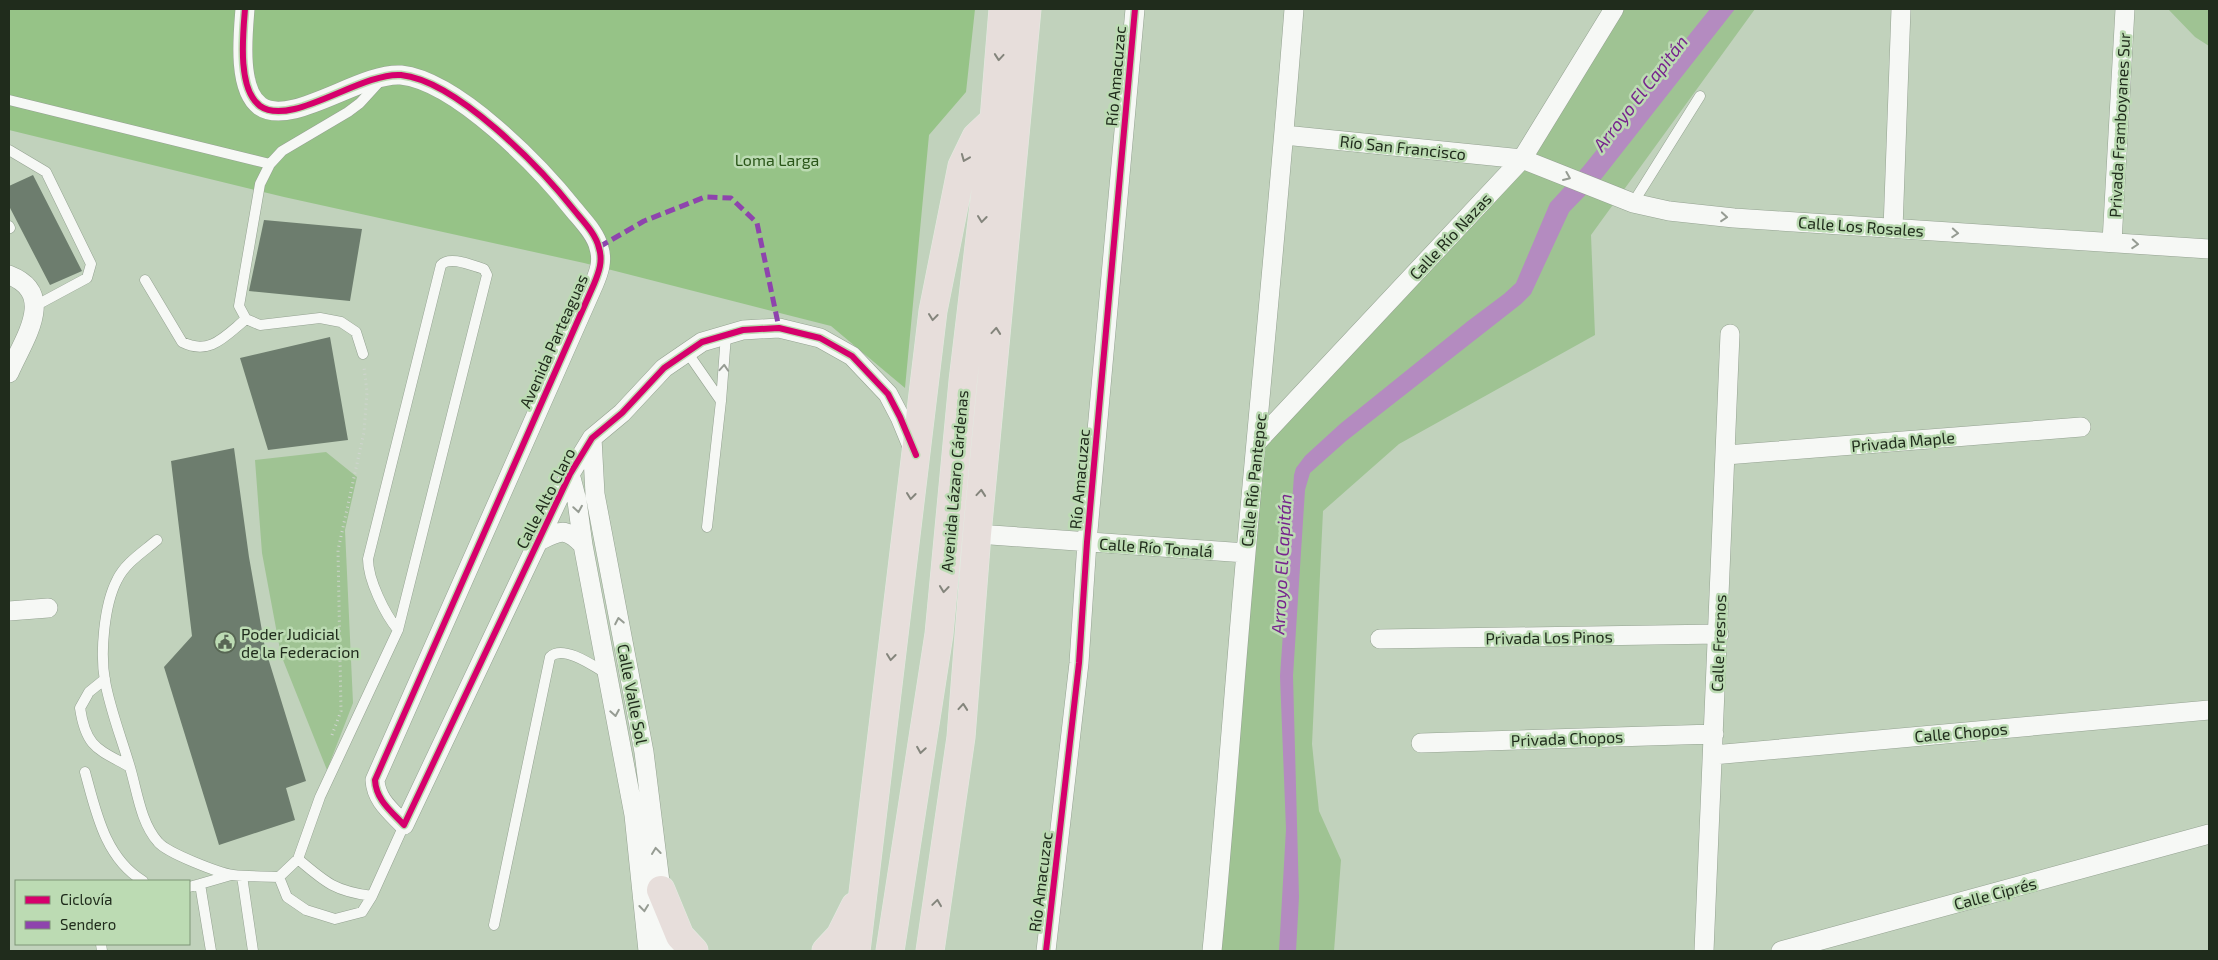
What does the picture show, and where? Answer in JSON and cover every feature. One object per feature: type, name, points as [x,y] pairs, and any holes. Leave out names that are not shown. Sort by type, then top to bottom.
[{"type":"highway","name":"Avenida Lázaro Cárdenas","points":[[890,951],[939,634],[963,382],[994,120],[1003,9]]},
{"type":"highway","name":"Avenida Lázaro Cárdenas","points":[[930,951],[961,737],[977,534],[1026,9]]},
{"type":"highway","points":[[835,950],[840,936],[862,894],[933,311],[962,166],[976,137],[994,120]]},
{"type":"highway","points":[[661,890],[680,936],[694,951]]},
{"type":"street","name":"Avenida Parteaguas","points":[[245,9],[244,70],[249,92],[255,101],[267,110],[281,112],[293,110],[355,85],[384,77],[400,75],[412,78],[448,93],[474,111],[536,165],[571,206],[599,247],[601,262],[594,284],[375,780],[377,795],[404,825]]},
{"type":"street","name":"Río Amacuzac","points":[[1046,951],[1079,663],[1135,9]]},
{"type":"street","name":"Calle Río Pantepec","points":[[1212,951],[1294,9]]},
{"type":"street","name":"Calle Río Nazas","points":[[1257,442],[1522,159],[1614,9]]},
{"type":"street","points":[[1894,228],[1901,9]]},
{"type":"street","name":"Privada Framboyanes Sur","points":[[2112,242],[2125,9]]},
{"type":"street","name":"Río San Francisco","points":[[1284,135],[1522,159]]},
{"type":"street","name":"Calle Los Rosales","points":[[1522,159],[1633,203],[1709,216],[2209,249]]},
{"type":"street","points":[[9,275],[19,279],[28,286],[34,295],[35,306],[34,317],[9,373]]},
{"type":"street","name":"Calle Alto Claro","points":[[404,825],[570,474],[592,438],[622,413],[664,368],[702,342],[743,330],[779,328],[820,338],[852,356],[888,394],[916,455]]},
{"type":"street","name":"Calle Fresnos","points":[[1704,951],[1718,634],[1722,485],[1726,456],[1730,334]]},
{"type":"street","name":"Privada Maple","points":[[1726,456],[2081,427]]},
{"type":"street","name":"Calle Valle Sol","points":[[592,438],[595,494],[644,752],[661,890],[666,951]]},
{"type":"street","name":"Calle Valle Sol","points":[[570,474],[577,501],[583,545],[634,815],[648,951]]},
{"type":"street","points":[[537,542],[551,535],[566,532],[572,534],[583,545]]},
{"type":"street","name":"Calle Río Tonalá","points":[[977,534],[1246,553]]},
{"type":"street","points":[[9,611],[48,608]]},
{"type":"street","name":"Privada Los Pinos","points":[[1380,639],[1718,634]]},
{"type":"street","name":"Calle Chopos","points":[[1713,755],[2209,710]]},
{"type":"street","name":"Privada Chopos","points":[[1421,743],[1714,734]]},
{"type":"street","name":"Calle Ciprés","points":[[1781,951],[2209,834]]},
{"type":"lane","points":[[363,354],[356,332],[342,322],[320,318],[260,325],[246,320],[239,306],[260,184],[270,164],[282,151],[360,103],[384,77]]},
{"type":"lane","points":[[1633,203],[1700,96]]},
{"type":"lane","points":[[9,100],[270,164]]},
{"type":"lane","points":[[9,150],[46,172],[91,264],[87,278],[35,306]]},
{"type":"lane","points":[[190,886],[237,875],[279,877],[298,859],[320,797],[398,630],[488,275],[484,269],[450,260],[444,261],[441,265],[368,559],[369,568],[383,609],[398,630]]},
{"type":"lane","points":[[145,280],[182,342],[191,346],[198,348],[215,343],[246,320]]},
{"type":"lane","points":[[707,527],[722,401],[726,335]]},
{"type":"lane","points":[[687,352],[722,401]]},
{"type":"lane","points":[[157,540],[130,563],[117,579],[110,599],[106,622],[105,679],[143,815],[158,843],[166,850],[237,875]]},
{"type":"lane","points":[[494,925],[550,657],[553,654],[564,653],[586,661],[608,675]]},
{"type":"lane","points":[[105,679],[89,692],[80,708],[83,729],[93,746],[130,767]]},
{"type":"lane","points":[[84,772],[101,830],[116,857],[142,880]]},
{"type":"lane","points":[[279,877],[287,897],[306,910],[335,919],[362,912],[372,896],[404,825]]},
{"type":"lane","points":[[298,859],[323,880],[346,892],[372,896]]},
{"type":"lane","points":[[237,875],[253,951]]},
{"type":"lane","points":[[200,884],[211,951]]},
{"type":"path","points":[[331,737],[342,711],[338,550],[364,432],[367,392],[363,354]]},
{"type":"green space","name":"Loma Larga","points":[[9,9],[975,9],[966,92],[929,135],[905,388],[831,326],[584,263],[284,197],[9,130]]},
{"type":"green space","points":[[1615,9],[1755,9],[1591,235],[1595,335],[1399,444],[1323,511],[1312,744],[1319,811],[1341,860],[1334,951],[1209,951],[1257,442],[1522,159]]},
{"type":"green space","points":[[2168,9],[2209,9],[2209,46],[2195,37]]},
{"type":"green space","points":[[326,452],[357,477],[345,530],[353,703],[327,770],[281,655],[262,553],[255,460]]},
{"type":"shaded area","points":[[1710,9],[1735,9],[1602,178],[1569,212],[1531,294],[1521,304],[1346,441],[1310,473],[1305,490],[1293,676],[1299,897],[1296,951],[1279,951],[1286,829],[1280,676],[1296,468],[1305,456],[1340,424],[1516,283],[1550,203],[1583,167]]},
{"type":"building","points":[[33,175],[82,271],[50,285],[9,206],[9,186]]},
{"type":"building","points":[[264,220],[362,229],[350,301],[249,291]]},
{"type":"building","points":[[330,337],[348,440],[268,450],[240,358]]},
{"type":"building","name":"Poder Judicial de la Federacion","points":[[234,448],[249,557],[265,648],[306,781],[286,788],[295,820],[219,845],[164,667],[192,636],[171,461]]},
{"type":"marked path","points":[[599,247],[644,221],[705,197],[731,198],[757,223],[779,328]]},
{"type":"cycle path","points":[[245,9],[243,46],[245,74],[253,98],[260,106],[273,111],[289,110],[308,105],[385,76],[401,75],[423,81],[447,93],[471,109],[519,150],[559,192],[585,223],[595,238],[601,257],[594,284],[375,780],[381,799],[404,825],[570,474],[592,438],[622,413],[664,368],[702,342],[743,330],[779,328],[820,338],[852,356],[888,394],[916,455]]},
{"type":"cycle path","points":[[1046,951],[1079,663],[1087,542],[1135,9]]},
{"type":"place","name":"Poder Judicial de la Federacion","points":[[225,642]]},
{"type":"water label","name":"Arroyo El Capitán","points":[[1640,93]]},
{"type":"water label","name":"Arroyo El Capitán","points":[[1281,564]]}]
